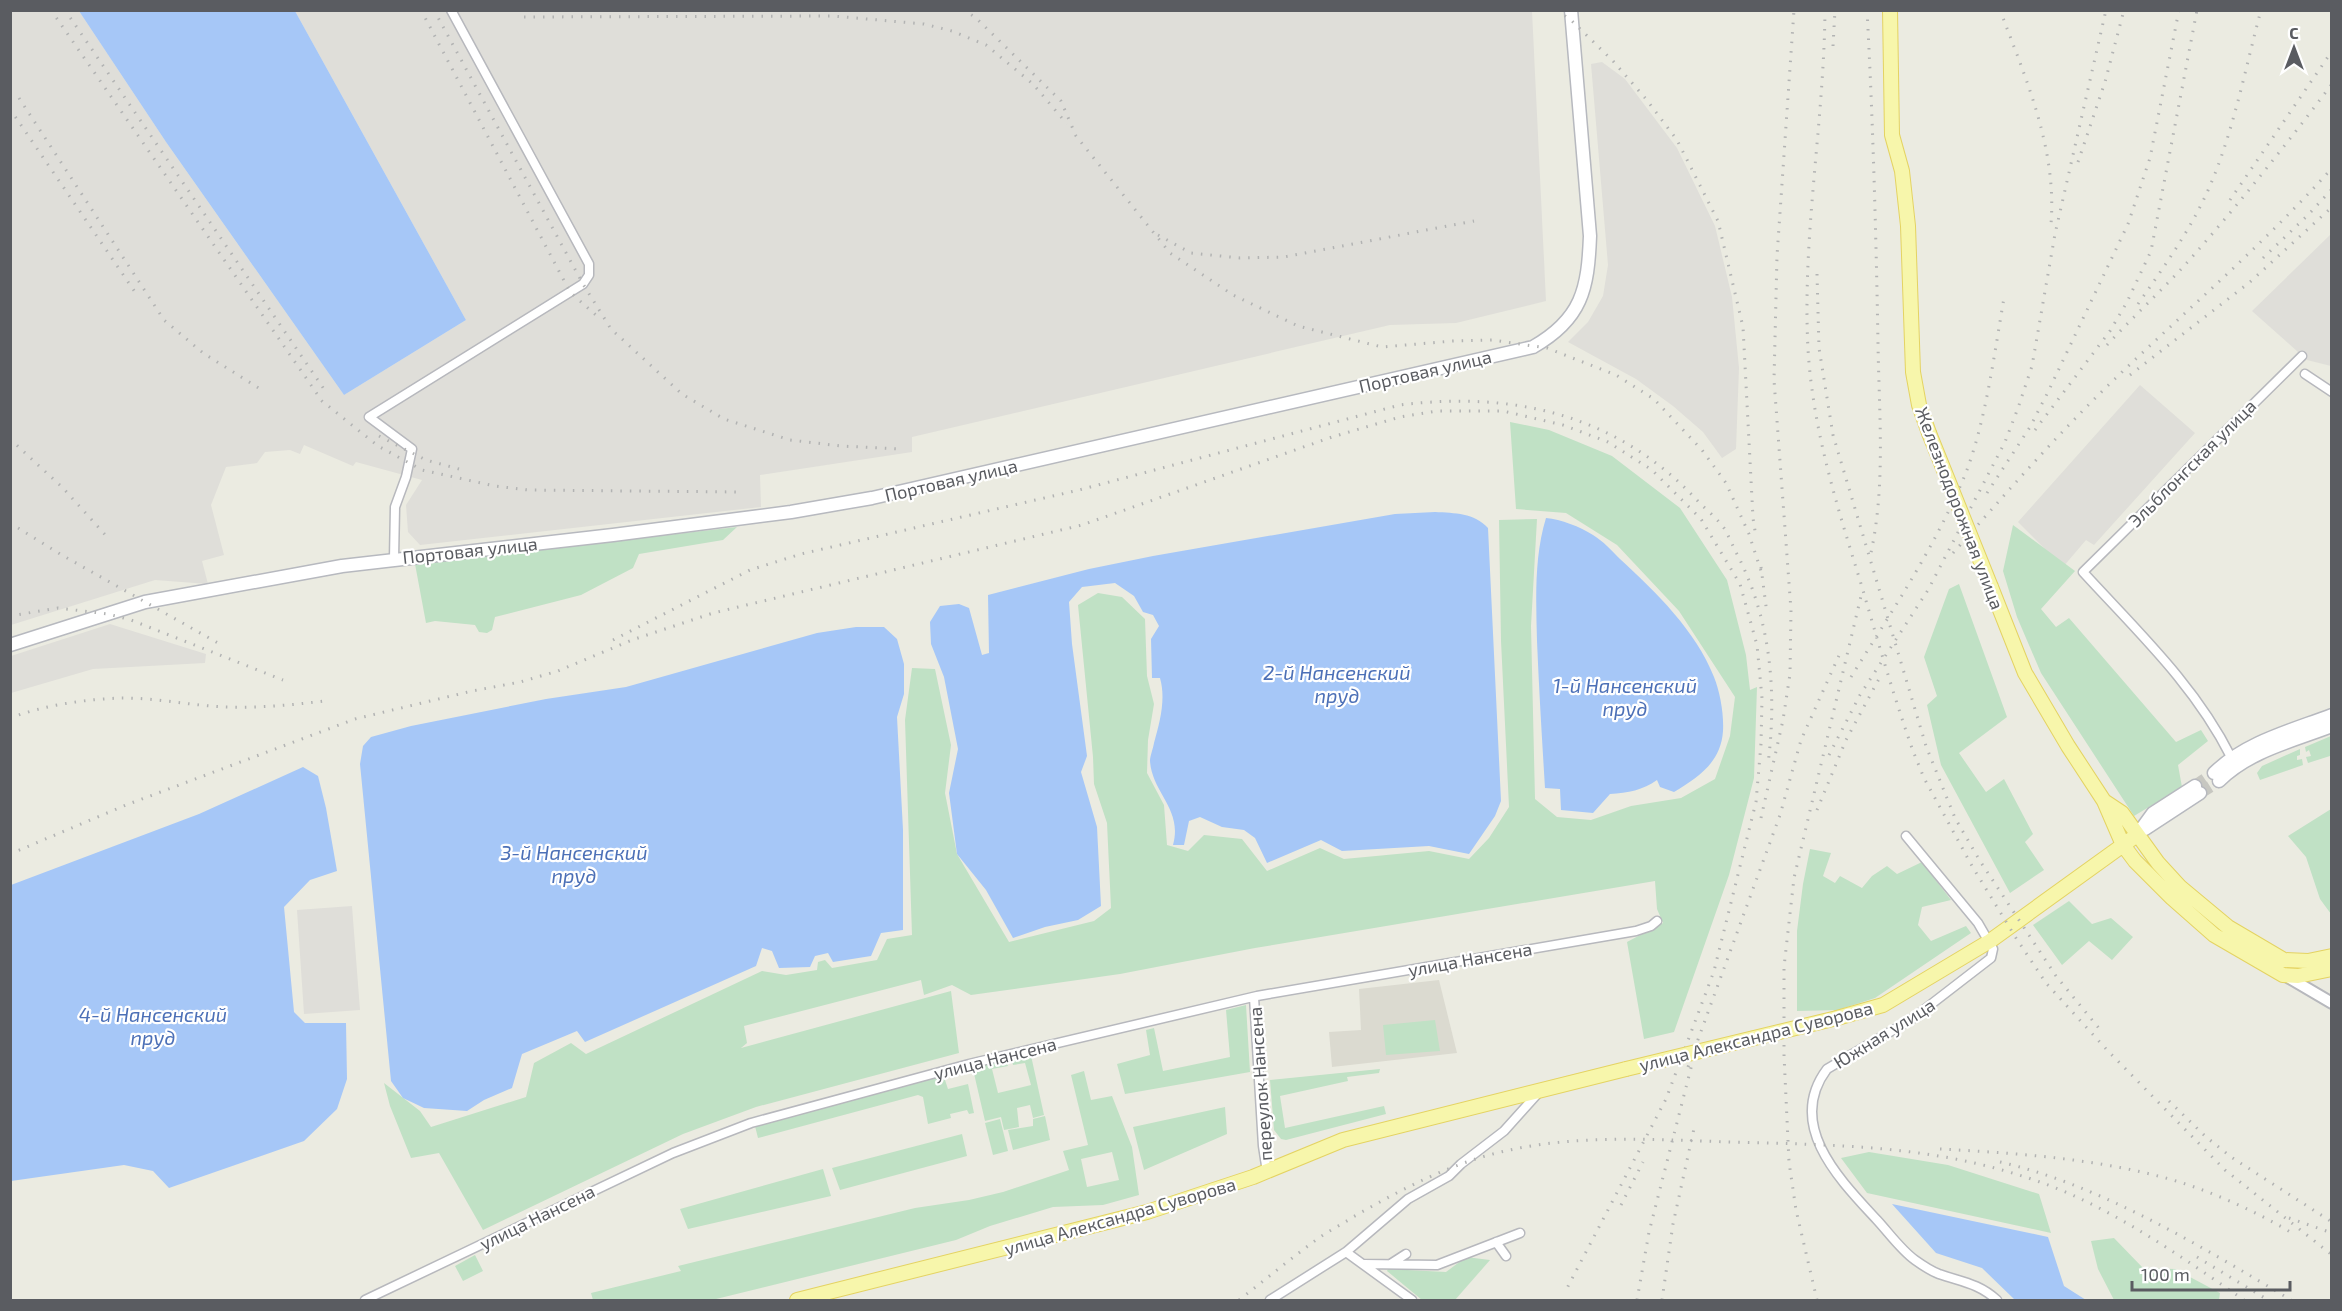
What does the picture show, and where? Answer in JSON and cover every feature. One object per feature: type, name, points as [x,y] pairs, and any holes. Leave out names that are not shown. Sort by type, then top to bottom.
[{"type":"main road","name":"Портовая улица","points":[[10,645],[145,602],[315,570],[791,512],[872,498],[1533,347],[1551,336],[1575,311],[1585,289],[1589,263],[1589,225],[1571,10]]},
{"type":"main road","name":"Железнодорожная улица","points":[[1890,10],[1892,135],[1902,171],[1908,226],[1913,372],[1919,405],[2025,673],[2104,801],[2123,845],[2135,861],[2214,935],[2283,975]]},
{"type":"main road","points":[[2331,715],[2249,746],[2231,757],[2216,777],[2251,756],[2331,726]]},
{"type":"main road","points":[[2137,835],[2153,813],[2197,790]]},
{"type":"main road","name":"Железнодорожная улица","points":[[2104,801],[2122,813],[2158,863],[2210,914],[2284,960],[2308,961],[2331,957]]},
{"type":"main road","name":"улица Александра Суворова","points":[[797,1300],[1147,1212],[1267,1172],[1343,1140],[1883,1005],[1992,945],[2137,835]]},
{"type":"main road","points":[[2283,975],[2305,975],[2331,969]]},
{"type":"street","points":[[394,559],[395,507],[406,477],[412,449],[369,417],[583,284],[589,275],[589,264],[451,10]]},
{"type":"street","name":"Эльблонгская улица","points":[[2231,757],[2221,736],[2186,684],[2083,572],[2302,356]]},
{"type":"street","points":[[2305,374],[2331,392]]},
{"type":"street","points":[[1906,836],[1978,922],[1992,945]]},
{"type":"street","name":"улица Нансена","points":[[365,1300],[673,1153],[751,1123],[979,1061],[1254,997],[1638,930],[1651,926],[1657,921]]},
{"type":"street","name":"Южная улица","points":[[1992,945],[1991,958],[1983,966],[1912,1019],[1827,1069],[1819,1080],[1813,1106],[1818,1146],[1826,1160],[1912,1258],[1937,1274],[1966,1281],[1997,1300]]},
{"type":"street","name":"Железнодорожная улица","points":[[2283,975],[2331,1003]]},
{"type":"street","name":"переулок Нансена","points":[[1254,997],[1263,1146],[1267,1172]]},
{"type":"street","points":[[1270,1300],[1346,1252],[1408,1199],[1449,1176],[1504,1131],[1542,1089]]},
{"type":"street","points":[[1364,1264],[1437,1265],[1520,1233]]},
{"type":"street","points":[[1496,1242],[1506,1256]]},
{"type":"street","points":[[1346,1252],[1412,1300]]},
{"type":"street","points":[[1392,1263],[1406,1254]]},
{"type":"shaded area","points":[[11,11],[79,11],[166,142],[344,395],[466,320],[295,11],[1532,11],[1546,301],[1456,323],[1390,325],[912,437],[912,452],[760,475],[761,507],[420,545],[408,532],[406,505],[422,480],[356,462],[353,466],[304,445],[300,454],[290,450],[265,452],[257,463],[226,467],[211,505],[224,555],[202,561],[208,584],[155,580],[11,625]]},
{"type":"shaded area","points":[[1602,62],[1625,79],[1677,148],[1715,226],[1732,297],[1739,368],[1736,449],[1722,458],[1703,432],[1673,406],[1636,379],[1568,342],[1588,322],[1603,296],[1608,265],[1591,64]]},
{"type":"shaded area","points":[[2331,234],[2331,366],[2307,360],[2252,311]]},
{"type":"shaded area","points":[[2140,385],[2195,433],[2094,545],[2086,540],[2063,567],[2018,522]]},
{"type":"shaded area","points":[[110,624],[206,654],[205,663],[93,669],[11,693],[11,656]]},
{"type":"shaded area","points":[[352,906],[360,1010],[304,1014],[297,910]]},
{"type":"shaded area","points":[[1439,980],[1457,1053],[1332,1067],[1329,1032],[1361,1030],[1359,989]]},
{"type":"green space","points":[[1510,422],[1549,430],[1612,456],[1680,508],[1727,580],[1746,655],[1750,690],[1757,687],[1754,778],[1729,875],[1674,1032],[1644,1039],[1627,942],[1663,923],[1657,909],[1655,881],[1255,948],[1120,974],[971,995],[952,985],[924,995],[921,980],[744,1026],[747,1043],[741,1048],[951,991],[959,1053],[756,1107],[683,1134],[483,1230],[439,1153],[411,1158],[390,1106],[384,1083],[420,1111],[431,1127],[526,1097],[534,1063],[571,1043],[586,1054],[762,971],[786,975],[817,970],[818,962],[825,960],[832,968],[877,960],[887,939],[912,935],[905,720],[912,668],[935,669],[951,745],[945,793],[957,854],[1009,942],[1094,921],[1111,908],[1107,823],[1094,784],[1078,605],[1098,593],[1122,597],[1145,619],[1147,676],[1154,704],[1148,740],[1147,773],[1164,805],[1167,845],[1188,851],[1204,835],[1242,839],[1267,871],[1320,848],[1344,859],[1429,851],[1469,859],[1489,838],[1509,807],[1501,641],[1499,520],[1537,519],[1531,626],[1535,799],[1557,817],[1591,820],[1631,806],[1681,798],[1715,779],[1730,736],[1735,697],[1679,611],[1617,545],[1566,513],[1516,509]]},
{"type":"green space","points":[[2013,525],[2075,571],[2041,609],[2056,627],[2069,618],[2176,742],[2201,730],[2208,741],[2178,765],[2182,787],[2134,816],[2041,673],[2017,617],[2003,571]]},
{"type":"green space","points":[[737,527],[723,540],[639,554],[633,568],[581,595],[495,617],[492,630],[487,633],[479,632],[475,625],[435,621],[426,623],[415,564]]},
{"type":"green space","points":[[1959,584],[2007,717],[1959,753],[1986,792],[2004,779],[2033,834],[2025,842],[2044,870],[2010,893],[1941,765],[1927,705],[1937,696],[1924,657],[1949,589]]},
{"type":"green space","points":[[2331,736],[2331,759],[2330,756],[2308,763],[2306,757],[2311,756],[2309,750],[2306,752],[2305,747]]},
{"type":"green space","points":[[2300,749],[2297,760],[2302,759],[2303,765],[2260,780],[2257,773],[2262,766]]},
{"type":"green space","points":[[2331,809],[2331,914],[2320,899],[2306,857],[2288,836]]},
{"type":"green space","points":[[1810,849],[1831,853],[1823,876],[1835,883],[1840,876],[1862,888],[1872,876],[1887,866],[1897,874],[1922,862],[1951,900],[1922,907],[1918,925],[1931,941],[1966,926],[1971,933],[1875,998],[1838,1010],[1797,1011],[1797,931]]},
{"type":"green space","points":[[2069,901],[2092,924],[2111,918],[2133,937],[2112,960],[2089,941],[2062,965],[2033,925]]},
{"type":"green space","points":[[1246,1005],[1250,1072],[1125,1094],[1117,1064],[1150,1055],[1146,1030],[1154,1028],[1163,1071],[1230,1057],[1226,1010]]},
{"type":"green space","points":[[1435,1020],[1440,1051],[1386,1055],[1383,1025]]},
{"type":"green space","points":[[1030,1051],[1044,1115],[1033,1118],[1030,1105],[1017,1108],[1019,1127],[1004,1130],[1001,1117],[985,1121],[972,1065],[1005,1058],[1008,1066],[992,1069],[998,1093],[1031,1085],[1025,1063],[1013,1065],[1011,1056]]},
{"type":"green space","points":[[1380,1069],[1379,1073],[1347,1077],[1348,1081],[1280,1096],[1285,1128],[1384,1106],[1386,1114],[1286,1140],[1281,1139],[1274,1130],[1270,1080]]},
{"type":"green space","points":[[1084,1071],[1091,1100],[1112,1096],[1132,1147],[1139,1195],[1103,1205],[1053,1207],[990,1226],[956,1240],[712,1300],[593,1300],[591,1293],[681,1271],[678,1266],[915,1208],[1003,1192],[1069,1170],[1063,1151],[1088,1145],[1071,1075]],"holes":[[[1112,1152],[1119,1180],[1087,1187],[1081,1159]]]},
{"type":"green space","points":[[943,1074],[948,1089],[968,1084],[974,1113],[969,1114],[967,1110],[950,1114],[951,1118],[928,1124],[923,1097],[918,1095],[758,1138],[755,1126]]},
{"type":"green space","points":[[1225,1107],[1227,1134],[1144,1170],[1133,1127]]},
{"type":"green space","points":[[1045,1116],[1050,1140],[1013,1150],[1008,1130],[1033,1126],[1033,1119]]},
{"type":"green space","points":[[1000,1119],[1008,1151],[993,1155],[985,1123]]},
{"type":"green space","points":[[962,1134],[967,1156],[840,1190],[832,1168]]},
{"type":"green space","points":[[1869,1152],[1948,1165],[2039,1194],[2051,1233],[1867,1193],[1841,1158]]},
{"type":"green space","points":[[823,1169],[831,1196],[688,1229],[680,1209]]},
{"type":"green space","points":[[2114,1238],[2143,1268],[2175,1269],[2220,1293],[2219,1300],[2114,1300],[2098,1269],[2091,1241]]},
{"type":"green space","points":[[475,1255],[483,1271],[463,1281],[455,1266]]},
{"type":"green space","points":[[1466,1257],[1490,1260],[1455,1300],[1422,1300],[1387,1271],[1388,1269],[1446,1272]]},
{"type":"water","points":[[79,11],[295,11],[466,320],[344,395],[166,142]]},
{"type":"water","name":"2-й Нансенский пруд","points":[[1435,512],[1477,519],[1488,528],[1501,801],[1495,816],[1469,854],[1429,846],[1342,851],[1321,840],[1267,863],[1255,838],[1244,830],[1222,827],[1200,817],[1189,821],[1184,845],[1173,845],[1174,821],[1156,783],[1150,761],[1162,702],[1160,678],[1152,678],[1151,639],[1159,626],[1153,615],[1143,612],[1134,596],[1115,583],[1082,587],[1069,602],[1072,644],[1087,756],[1081,772],[1097,827],[1101,906],[1078,920],[1045,927],[1013,938],[986,890],[957,854],[949,793],[958,749],[944,677],[931,644],[930,622],[940,606],[959,604],[969,608],[982,655],[989,653],[988,595],[1089,569],[1153,556],[1395,514]]},
{"type":"water","name":"1-й Нансенский пруд","points":[[1546,518],[1576,526],[1604,543],[1674,613],[1706,660],[1716,683],[1721,703],[1723,731],[1721,742],[1718,752],[1707,768],[1674,792],[1660,787],[1657,780],[1635,790],[1610,794],[1593,813],[1561,810],[1560,789],[1545,788],[1536,594],[1539,548]]},
{"type":"water","name":"3-й Нансенский пруд","points":[[856,627],[884,627],[897,639],[904,664],[904,694],[897,717],[903,830],[903,930],[881,933],[871,956],[833,962],[828,953],[815,956],[810,967],[779,968],[772,951],[762,948],[756,966],[585,1042],[577,1031],[522,1054],[512,1088],[484,1100],[467,1111],[424,1108],[403,1098],[391,1081],[360,764],[363,746],[371,737],[411,726],[546,699],[626,687],[817,633]]},
{"type":"water","name":"4-й Нансенский пруд","points":[[303,767],[318,776],[337,871],[310,880],[284,907],[294,1012],[305,1023],[346,1023],[347,1079],[337,1109],[304,1141],[169,1188],[153,1171],[124,1165],[11,1181],[11,885],[199,814]]},
{"type":"water","points":[[1892,1204],[2048,1237],[2064,1286],[2086,1300],[2015,1300],[1982,1268],[1936,1253]]},
{"type":"tunnel","points":[[2195,786],[2214,773]]},
{"type":"tunnel","points":[[2200,793],[2219,781]]},
{"type":"railway","points":[[51,10],[322,401],[378,446],[422,470],[495,486],[528,490],[739,492]]},
{"type":"railway","points":[[65,10],[326,392]]},
{"type":"railway","points":[[421,10],[570,292],[599,318]]},
{"type":"railway","points":[[434,10],[583,284],[611,329],[682,394],[724,419],[790,440],[899,449]]},
{"type":"railway","points":[[963,10],[975,17],[1061,101],[1076,136],[1170,253],[1233,295],[1298,326],[1382,347],[1492,340],[1547,348],[1616,375],[1654,399],[1702,450],[1726,483],[1749,534],[1762,574]]},
{"type":"railway","points":[[1557,10],[1572,21],[1613,61],[1646,99],[1677,140],[1718,221],[1743,327],[1753,518],[1756,537]]},
{"type":"railway","points":[[1761,818],[1783,720],[1790,674],[1791,610],[1774,380],[1777,256],[1794,10]]},
{"type":"railway","points":[[1825,10],[1824,52],[1808,264],[1808,349],[1811,380],[1828,470],[1886,669],[1913,751],[1924,778],[1972,866],[2046,983],[2107,1050],[2225,1170],[2332,1255]]},
{"type":"railway","points":[[1833,46],[1835,10]]},
{"type":"railway","points":[[1867,10],[1874,176],[1880,451],[1878,504],[1870,557]]},
{"type":"railway","points":[[2000,10],[2038,115],[2049,169],[2052,196],[2051,224]]},
{"type":"railway","points":[[1829,755],[1860,695],[1928,590],[2005,442],[2018,408],[2032,366],[2055,234],[2106,10]]},
{"type":"railway","points":[[2078,162],[2105,82],[2124,10]]},
{"type":"railway","points":[[1987,493],[2030,427],[2128,224],[2150,158],[2179,10]]},
{"type":"railway","points":[[2035,430],[2110,331],[2127,302],[2151,251],[2197,10]]},
{"type":"railway","points":[[2138,304],[2188,229],[2212,181],[2229,133],[2261,10]]},
{"type":"railway","points":[[524,17],[833,16],[924,24],[952,31],[986,45],[1033,84],[1067,124]]},
{"type":"railway","points":[[2230,200],[2332,51]]},
{"type":"railway","points":[[2107,345],[2203,244],[2332,84]]},
{"type":"railway","points":[[19,98],[164,320],[203,353],[265,392]]},
{"type":"railway","points":[[10,109],[137,295]]},
{"type":"railway","points":[[1953,553],[2077,417],[2255,248],[2332,168]]},
{"type":"railway","points":[[2263,258],[2332,189]]},
{"type":"railway","points":[[2130,375],[2250,282],[2332,207]]},
{"type":"railway","points":[[1158,235],[1191,253],[1240,258],[1284,257],[1474,221]]},
{"type":"railway","points":[[1817,274],[1819,348],[1833,435],[1926,746],[1955,818],[1980,861],[2056,976],[2102,1032]]},
{"type":"railway","points":[[1851,677],[1927,553],[1965,475],[1979,433],[2004,298]]},
{"type":"railway","points":[[613,640],[750,570],[801,554],[1079,490],[1400,405],[1483,402],[1522,406],[1560,415],[1596,428],[1631,446],[1664,469],[1724,528],[1758,606],[1769,658],[1772,711],[1768,764]]},
{"type":"railway","points":[[10,854],[126,805],[355,719],[520,682],[558,671],[632,640],[713,613],[1082,525],[1332,437],[1400,417],[1437,411],[1503,411],[1563,425],[1608,442],[1652,470],[1701,519],[1740,584],[1757,645],[1762,698],[1756,802],[1714,971],[1666,1099],[1565,1292]]},
{"type":"railway","points":[[379,436],[426,460],[459,469]]},
{"type":"railway","points":[[10,439],[63,488],[109,539]]},
{"type":"railway","points":[[10,523],[60,554],[218,643]]},
{"type":"railway","points":[[1761,567],[1767,614]]},
{"type":"railway","points":[[1817,1300],[1796,1210],[1789,1162],[1784,1055],[1784,967],[1794,878],[1862,592]]},
{"type":"railway","points":[[10,616],[58,608],[108,614],[131,620],[283,680]]},
{"type":"railway","points":[[1688,1067],[1780,815],[1801,740],[1841,651]]},
{"type":"railway","points":[[1817,810],[1846,740],[1880,677]]},
{"type":"railway","points":[[10,718],[51,706],[123,698],[240,707],[324,701]]},
{"type":"railway","points":[[1637,1300],[1649,1232],[1693,1060]]},
{"type":"railway","points":[[2169,1101],[2205,1136],[2231,1157],[2332,1222]]},
{"type":"railway","points":[[1662,1300],[1673,1224],[1695,1124]]},
{"type":"railway","points":[[1239,1300],[1325,1234],[1393,1195],[1447,1169],[1494,1154],[1527,1147],[1560,1142],[1628,1139],[1809,1144],[1885,1149],[1961,1160],[1999,1169],[2065,1192],[2119,1218],[2244,1300]]},
{"type":"railway","points":[[1940,1149],[2079,1161],[2162,1177],[2228,1200],[2292,1233]]},
{"type":"railway","points":[[1621,1205],[1643,1162]]},
{"type":"railway","points":[[2000,1162],[2038,1172],[2113,1202],[2186,1239],[2291,1300]]},
{"type":"railway","points":[[2289,1218],[2332,1233]]},
{"type":"railway","points":[[2197,1257],[2268,1300]]}]
